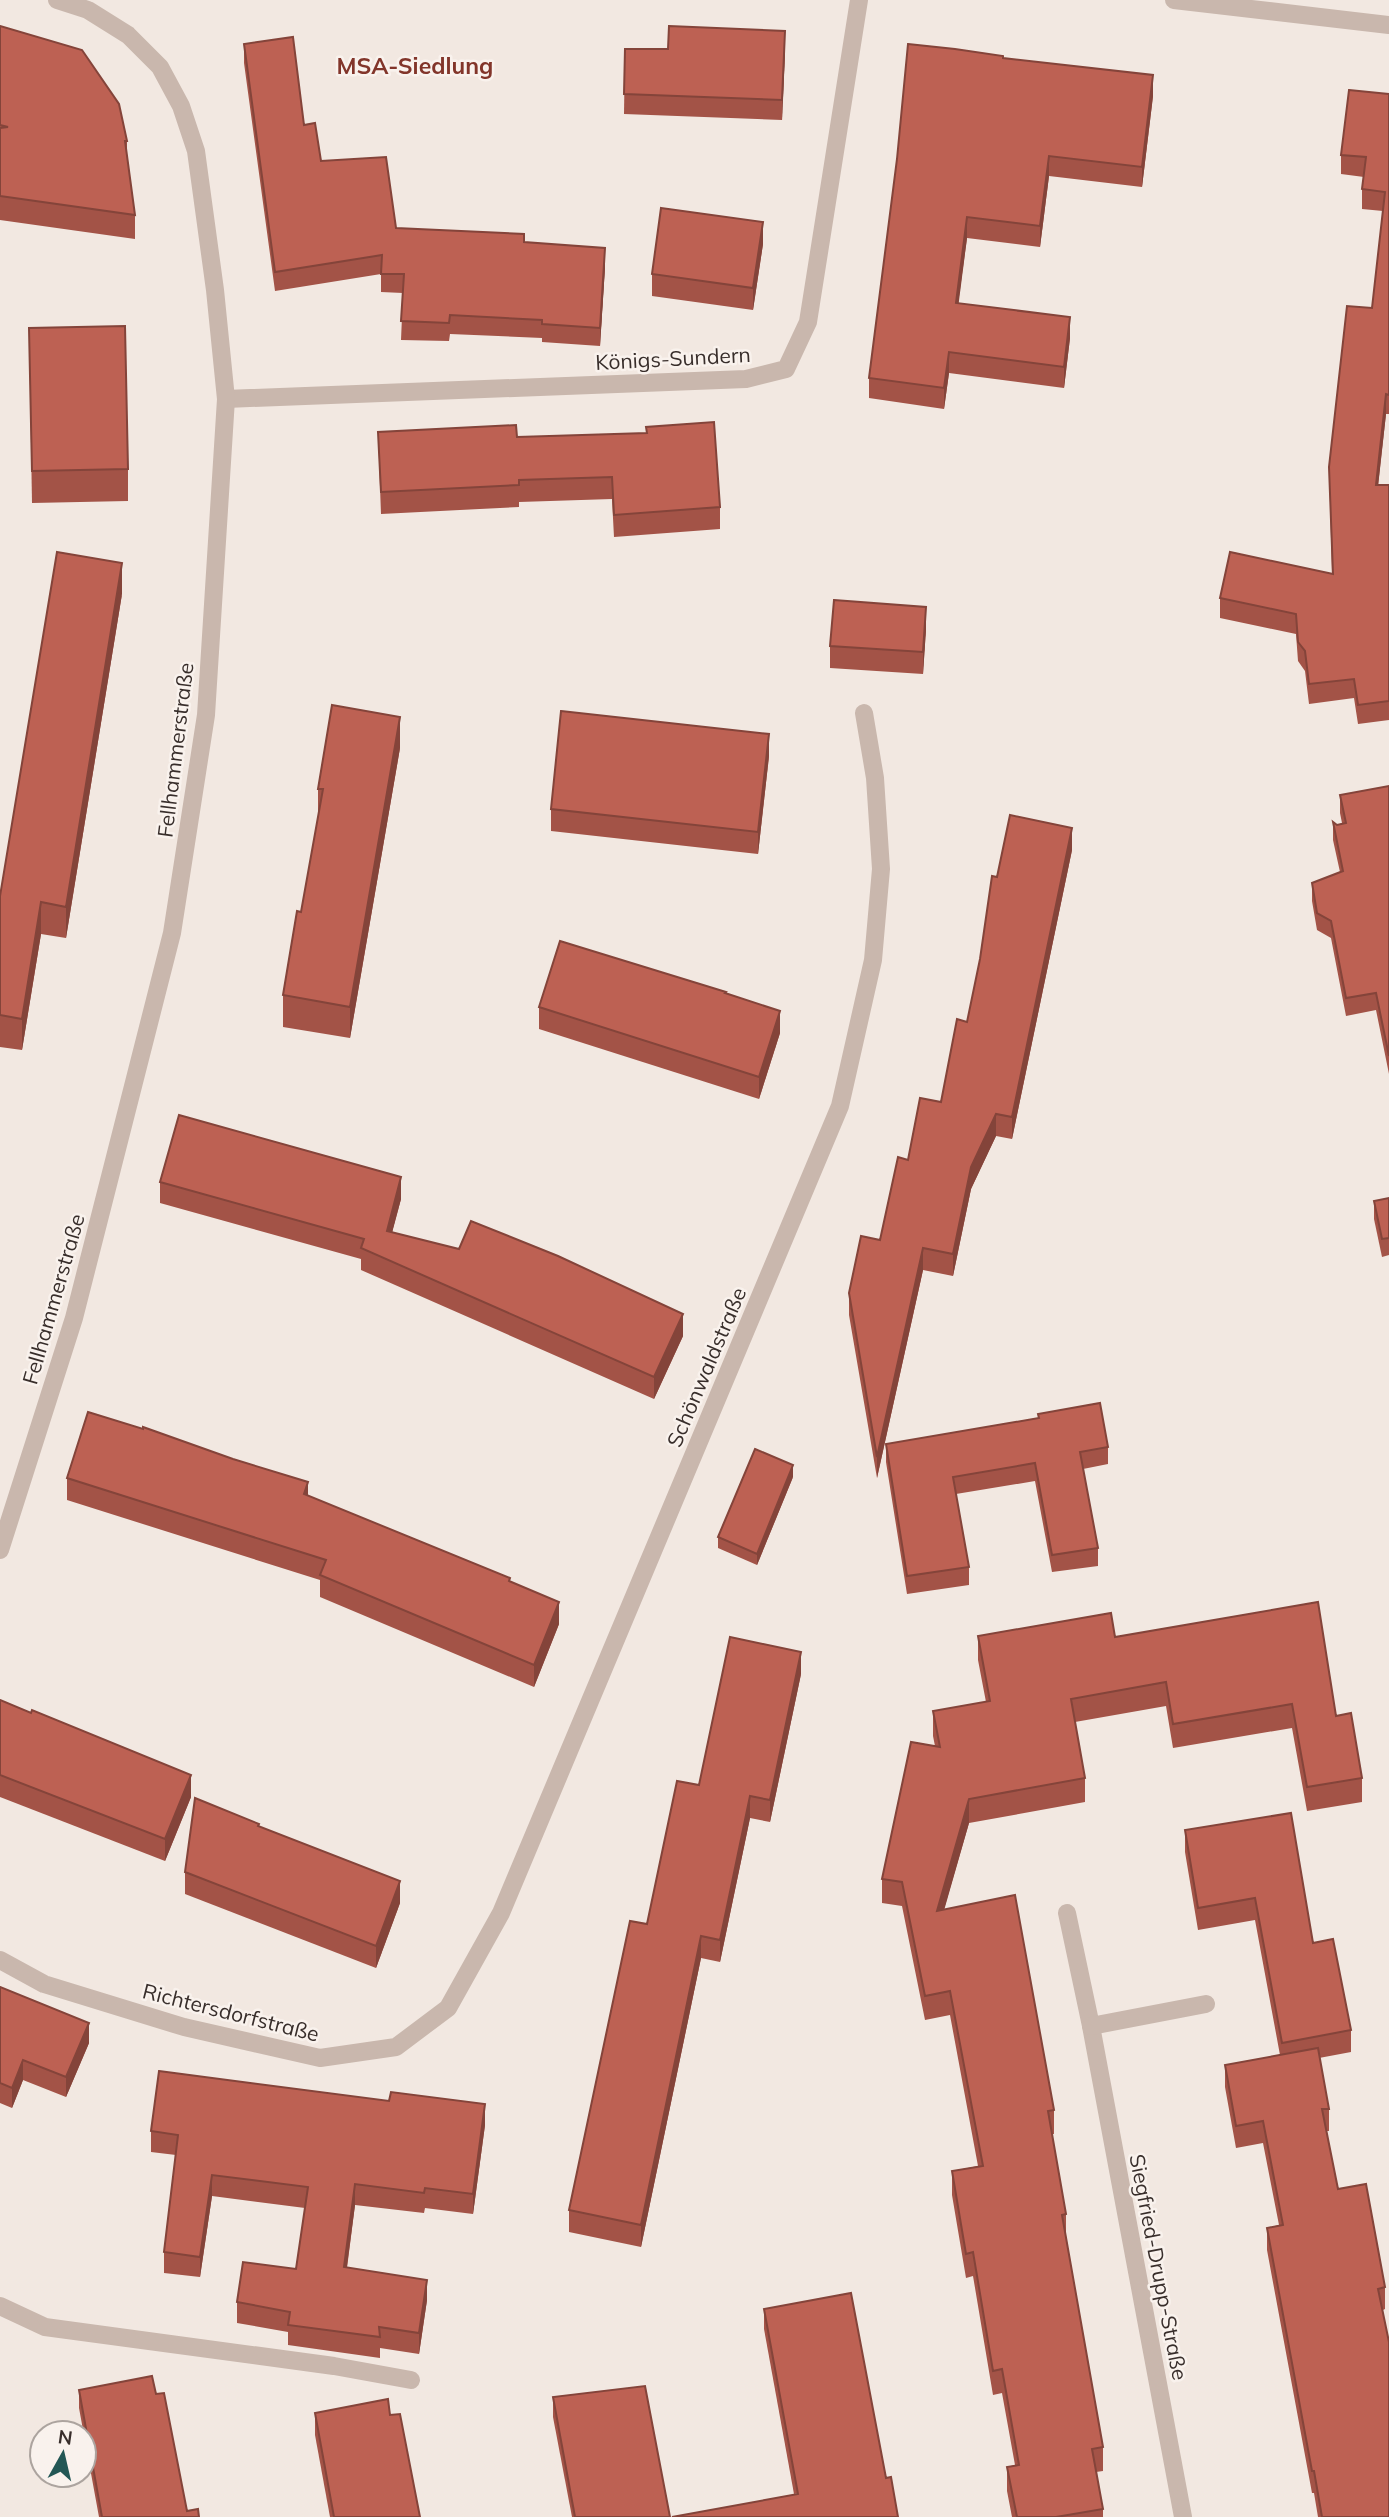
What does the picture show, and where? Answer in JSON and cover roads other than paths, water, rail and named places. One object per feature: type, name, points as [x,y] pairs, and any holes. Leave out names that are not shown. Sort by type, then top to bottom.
[{"type":"street","name":"Fellhammerstraße","points":[[0,1550],[74,1318],[172,933],[206,715],[226,399],[215,290],[196,151],[181,106],[160,66],[128,35],[88,10],[57,0]]},
{"type":"street","name":"Königs-Sundern","points":[[226,399],[746,380],[786,369],[808,322],[859,0]]},
{"type":"street","points":[[1174,0],[1389,25]]},
{"type":"street","name":"Schönwaldstraße","points":[[448,2008],[501,1913],[840,1106],[873,960],[881,869],[875,778],[864,713]]},
{"type":"street","name":"Siegfried-Drupp-Straße","points":[[1067,1913],[1091,2026],[1183,2517]]},
{"type":"street","name":"Richtersdorfstraße","points":[[0,1960],[44,1984],[184,2027],[320,2058],[396,2047],[448,2008]]},
{"type":"street","points":[[1091,2026],[1206,2004]]},
{"type":"street","points":[[0,2306],[45,2327],[334,2366],[411,2380]]},
{"type":"district","name":"MSA-Siedlung","points":[[415,65]]}]
